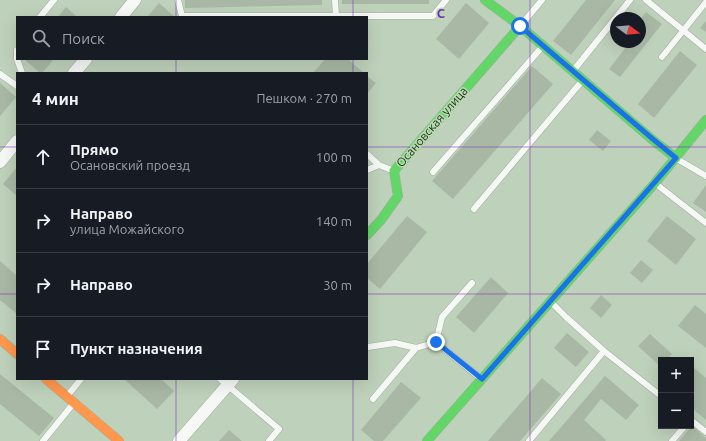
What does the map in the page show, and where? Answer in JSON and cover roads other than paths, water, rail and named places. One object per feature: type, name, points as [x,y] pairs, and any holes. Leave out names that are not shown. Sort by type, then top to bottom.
[{"type":"street","points":[[485,0],[543,45],[676,158]]},
{"type":"street","points":[[122,16],[133,1]]},
{"type":"street","name":"Осановская улица","points":[[368,234],[382,220],[398,196],[394,171],[520,26]]},
{"type":"street","points":[[75,72],[85,60]]},
{"type":"street","points":[[427,441],[655,183],[706,120]]},
{"type":"street","points":[[0,162],[16,143]]},
{"type":"street","points":[[3,344],[16,353]]},
{"type":"street","points":[[47,380],[119,441]]},
{"type":"street","points":[[179,441],[227,381]]},
{"type":"lane","points":[[41,16],[54,0]]},
{"type":"lane","points":[[178,0],[182,16],[433,16],[446,0]]},
{"type":"lane","points":[[335,0],[336,16]]},
{"type":"lane","points":[[520,26],[542,0]]},
{"type":"lane","points":[[573,71],[630,0]]},
{"type":"lane","points":[[646,0],[706,49]]},
{"type":"lane","points":[[662,57],[706,2]]},
{"type":"lane","points":[[433,172],[543,45]]},
{"type":"lane","points":[[17,60],[22,72]]},
{"type":"lane","points":[[0,74],[16,85]]},
{"type":"lane","points":[[474,209],[583,80]]},
{"type":"lane","points":[[368,155],[379,165],[394,171]]},
{"type":"lane","points":[[676,158],[706,176]]},
{"type":"lane","points":[[368,170],[379,165]]},
{"type":"lane","points":[[655,183],[706,223]]},
{"type":"lane","points":[[436,342],[442,317],[472,283]]},
{"type":"lane","points":[[550,301],[604,351],[658,394]]},
{"type":"lane","points":[[368,347],[395,343],[416,348],[436,342]]},
{"type":"lane","points":[[436,342],[482,379]]},
{"type":"lane","points":[[373,399],[416,348]]},
{"type":"lane","points":[[529,441],[604,351]]},
{"type":"lane","points":[[66,396],[80,380]]},
{"type":"lane","points":[[227,381],[279,429],[269,441]]},
{"type":"lane","points":[[43,441],[74,403]]},
{"type":"lane","points":[[694,422],[706,432]]},
{"type":"lane","points":[[672,441],[682,429]]}]
